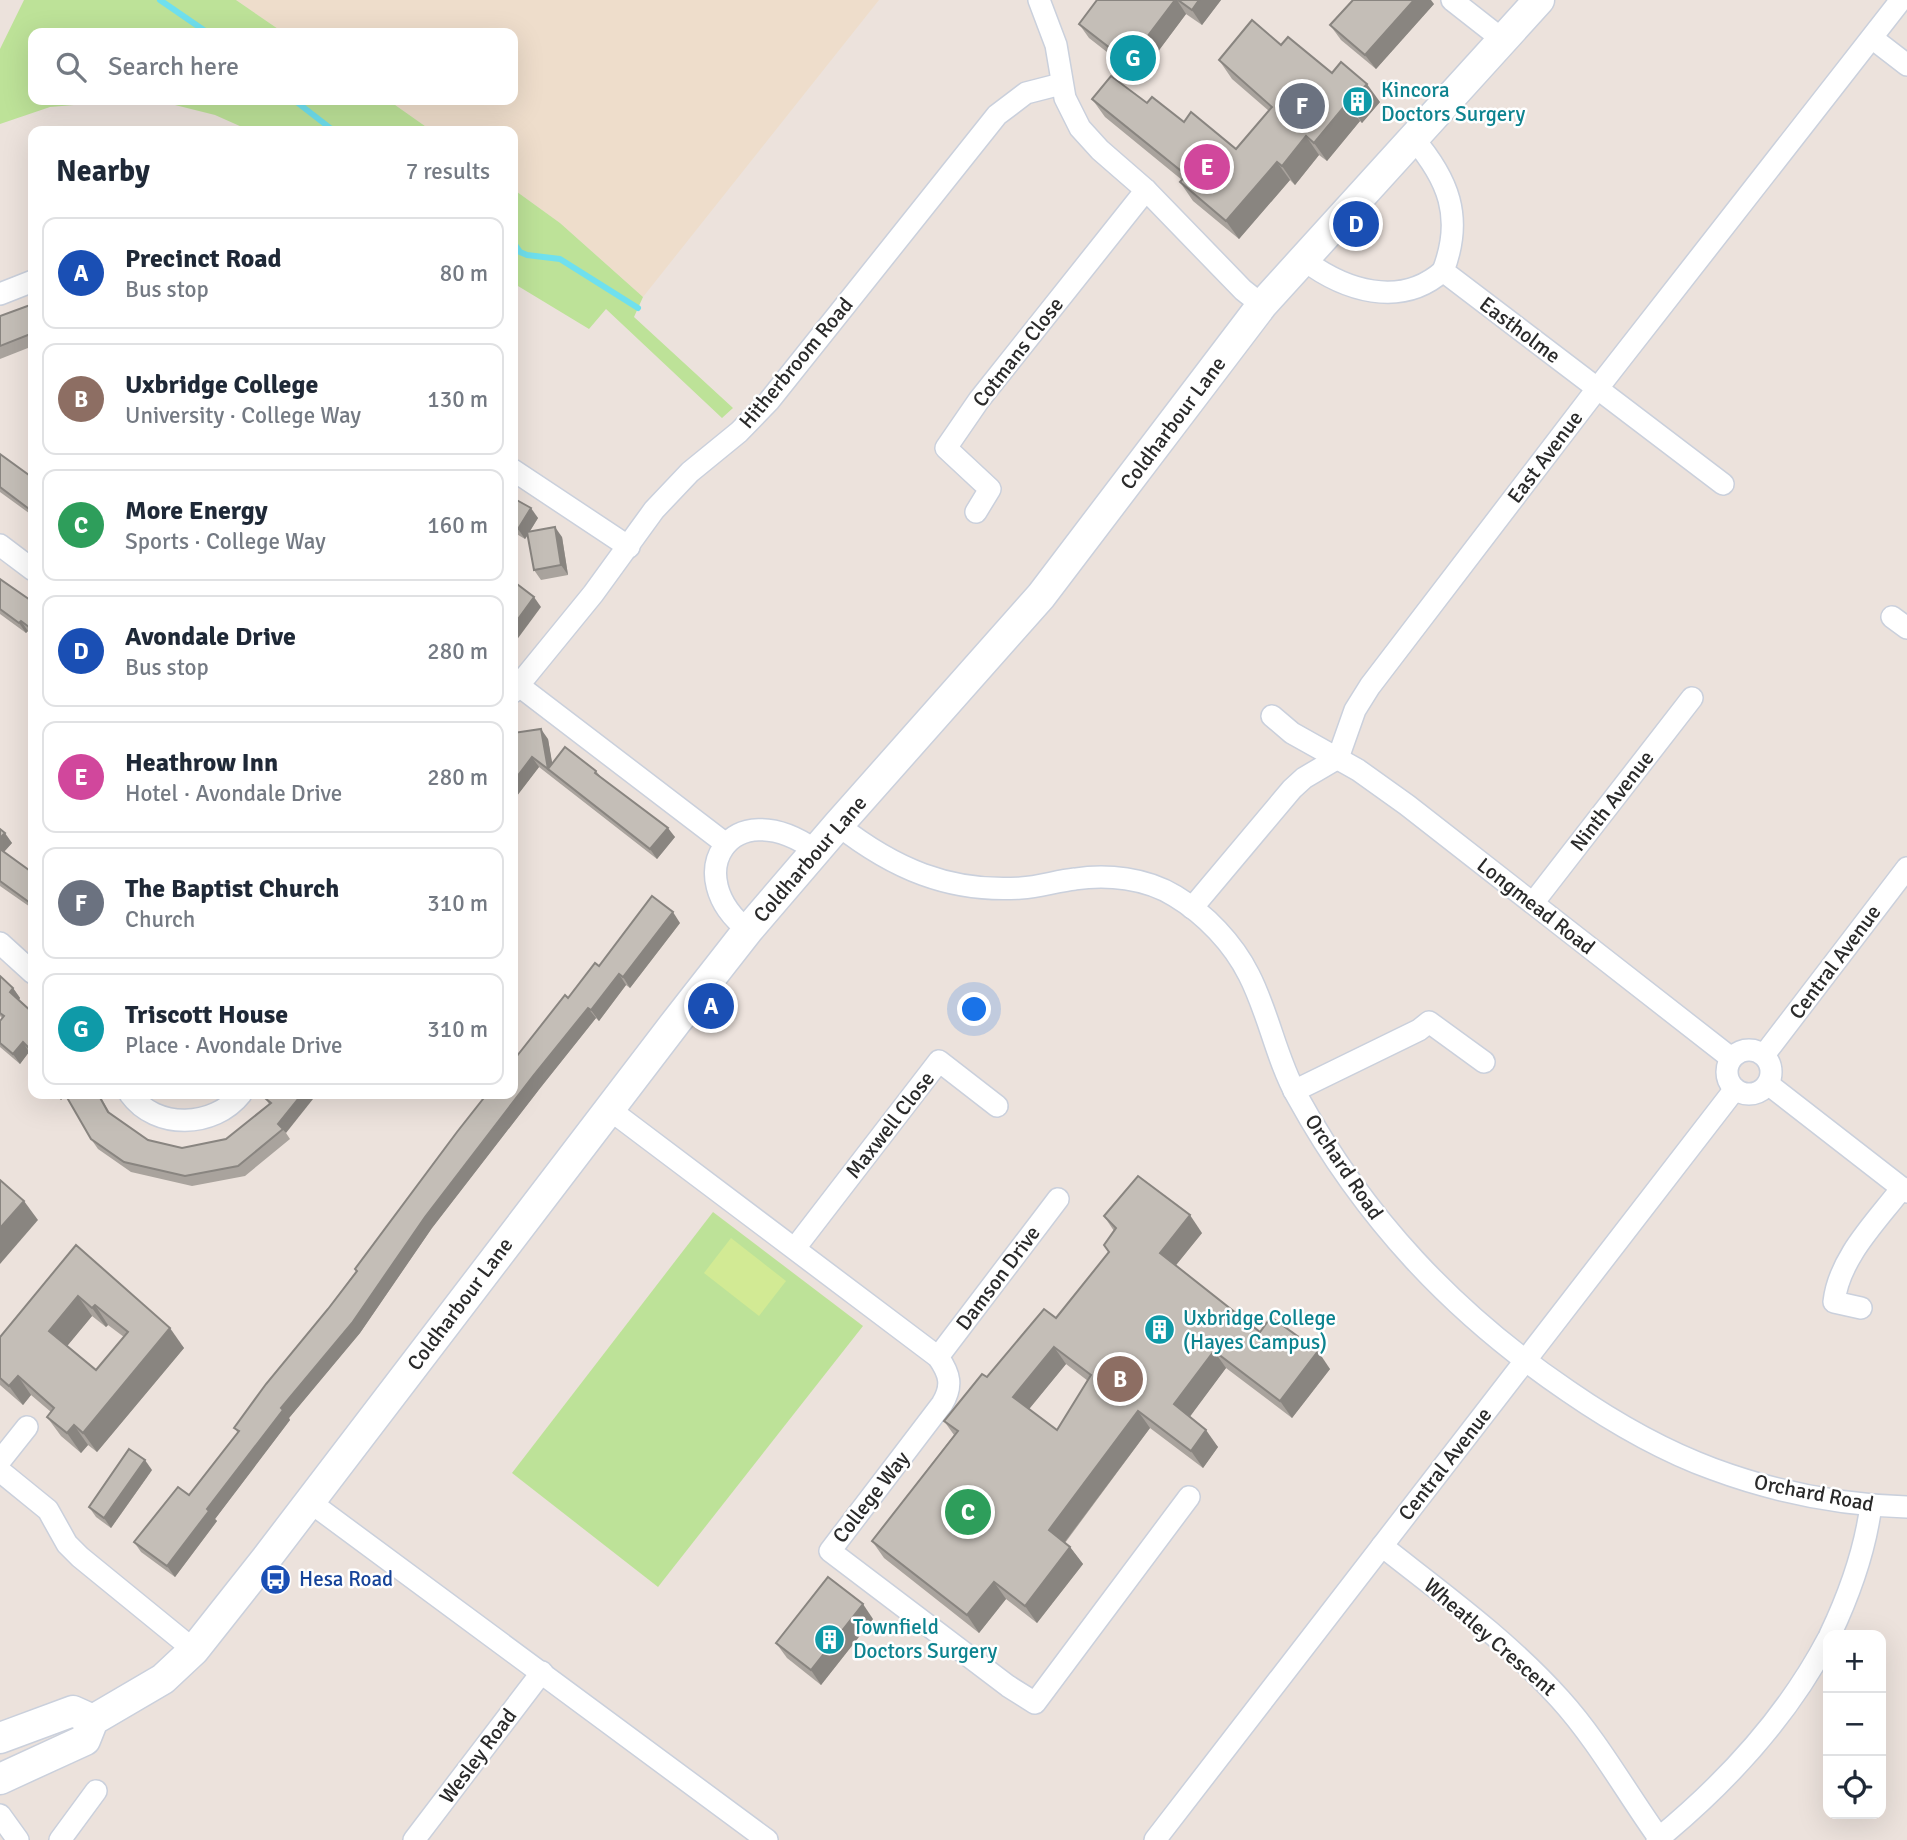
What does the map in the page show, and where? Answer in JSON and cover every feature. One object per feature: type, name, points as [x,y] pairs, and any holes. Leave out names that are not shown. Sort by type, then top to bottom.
[{"type":"street","points":[[1039,0],[1056,45],[1061,85],[1068,108],[1084,134],[1262,305]]},
{"type":"street","points":[[1452,0],[1503,40]]},
{"type":"street","name":"Coldharbour Lane","points":[[0,1779],[85,1741],[93,1720],[163,1679],[194,1650],[748,930],[1041,596],[1262,305],[1539,0]]},
{"type":"street","name":"East Avenue","points":[[1338,758],[1356,710],[1370,686],[1597,389],[1901,0]]},
{"type":"street","points":[[1871,38],[1907,65]]},
{"type":"street","name":"Hitherbroom Road","points":[[518,684],[629,547],[654,510],[681,481],[769,401],[997,115],[1026,93],[1061,85]]},
{"type":"street","points":[[1304,260],[1325,276],[1369,292],[1391,292],[1415,287],[1443,271],[1452,236],[1449,196],[1436,167],[1413,138]]},
{"type":"street","name":"Cotmans Close","points":[[976,512],[990,489],[946,447],[979,400],[1146,191]]},
{"type":"street","name":"Eastholme","points":[[1443,271],[1723,484]]},
{"type":"street","points":[[0,294],[28,283]]},
{"type":"street","points":[[518,473],[629,547]]},
{"type":"street","points":[[0,545],[28,566]]},
{"type":"street","points":[[518,690],[726,844]]},
{"type":"street","name":"Ninth Avenue","points":[[1533,903],[1692,698]]},
{"type":"street","name":"Longmead Road","points":[[1272,716],[1302,740],[1372,779],[1407,805],[1731,1058]]},
{"type":"street","points":[[1192,908],[1292,789],[1304,778],[1338,758]]},
{"type":"street","name":"Orchard Road","points":[[838,825],[883,858],[921,875],[941,880],[1000,888],[1023,888],[1088,877],[1117,878],[1160,888],[1192,908],[1221,935],[1250,976],[1294,1091],[1346,1176],[1391,1235],[1476,1321],[1525,1361],[1616,1422],[1691,1460],[1799,1494],[1871,1505],[1907,1507]]},
{"type":"street","points":[[748,930],[732,915],[718,883],[716,863],[726,844],[739,833],[761,828],[792,836],[816,850]]},
{"type":"street","name":"Central Avenue","points":[[1764,1055],[1907,868]]},
{"type":"street","points":[[0,943],[28,968]]},
{"type":"street","points":[[1294,1091],[1429,1023],[1484,1062]]},
{"type":"street","points":[[1747,1049],[1764,1055],[1772,1072],[1768,1084],[1759,1092],[1753,1093],[1746,1094],[1735,1089],[1727,1074],[1731,1058],[1747,1049]]},
{"type":"street","name":"Maxwell Close","points":[[795,1248],[939,1061],[997,1106]]},
{"type":"street","points":[[1768,1084],[1904,1190],[1847,1262],[1839,1280],[1834,1302],[1861,1308]]},
{"type":"street","name":"Central Avenue","points":[[1155,1840],[1735,1089]]},
{"type":"street","points":[[135,1099],[146,1111],[180,1121],[216,1114],[236,1099]]},
{"type":"street","points":[[609,1109],[938,1357]]},
{"type":"street","name":"Damson Drive","points":[[938,1357],[1058,1199]]},
{"type":"street","name":"College Way","points":[[938,1357],[948,1373],[947,1397],[830,1551],[981,1667],[1035,1703],[1189,1497]]},
{"type":"street","points":[[0,1461],[27,1426]]},
{"type":"street","points":[[0,1471],[48,1510],[67,1544],[80,1557],[194,1650]]},
{"type":"street","points":[[310,1502],[767,1840]]},
{"type":"street","points":[[1832,1630],[1858,1567],[1868,1530],[1871,1505]]},
{"type":"street","name":"Wheatley Crescent","points":[[1382,1546],[1510,1650],[1561,1700],[1598,1748],[1658,1839]]},
{"type":"street","points":[[1658,1839],[1707,1797],[1758,1744],[1823,1647]]},
{"type":"street","name":"Wesley Road","points":[[414,1840],[542,1672]]},
{"type":"street","points":[[0,1738],[73,1711],[93,1720]]},
{"type":"street","points":[[60,1840],[96,1791]]},
{"type":"street","points":[[0,1815],[18,1840]]},
{"type":"shaded area","points":[[236,0],[879,0],[643,297],[560,223],[518,193],[518,126],[425,126],[395,105],[518,105],[518,28],[277,28]]},
{"type":"green space","points":[[24,0],[236,0],[277,28],[28,28],[28,105],[74,105],[50,107],[0,124],[0,49]]},
{"type":"green space","points":[[175,105],[395,105],[425,126],[240,126],[215,115]]},
{"type":"green space","points":[[518,193],[560,223],[643,297],[634,317],[733,408],[722,418],[606,309],[589,329],[518,286]]},
{"type":"green space","points":[[713,1212],[863,1326],[658,1587],[512,1473]]},
{"type":"green space","points":[[731,1238],[786,1281],[759,1316],[704,1273]]},
{"type":"building","points":[[1097,0],[1175,0],[1128,62],[1079,24]]},
{"type":"building","points":[[1178,0],[1199,0],[1192,10]]},
{"type":"building","points":[[1353,0],[1414,0],[1365,55],[1330,25]]},
{"type":"building","points":[[1252,20],[1281,45],[1288,37],[1332,73],[1341,62],[1367,84],[1349,104],[1347,103],[1314,143],[1306,136],[1282,166],[1277,162],[1226,221],[1180,182],[1186,175],[1092,99],[1111,76],[1147,103],[1152,97],[1184,122],[1191,112],[1236,149],[1272,107],[1219,60]]},
{"type":"building","points":[[28,306],[28,335],[0,346],[0,316]]},
{"type":"building","points":[[0,454],[28,474],[28,508],[0,487]]},
{"type":"building","points":[[518,501],[531,508],[518,529]]},
{"type":"building","points":[[555,527],[561,565],[534,570],[527,532]]},
{"type":"building","points":[[0,579],[28,599],[28,626],[21,621],[19,623],[0,609]]},
{"type":"building","points":[[518,585],[534,597],[518,619]]},
{"type":"building","points":[[541,729],[548,769],[532,757],[518,775],[518,732]]},
{"type":"building","points":[[565,747],[668,828],[650,849],[548,769]]},
{"type":"building","points":[[0,849],[28,869],[28,901],[0,881]]},
{"type":"building","points":[[652,896],[673,912],[623,977],[619,974],[591,1010],[588,1008],[518,1096],[518,1055],[565,995],[568,998],[595,963],[599,966]]},
{"type":"building","points":[[0,976],[13,988],[10,992],[28,1008],[28,1047],[23,1042],[13,1054],[0,1043],[0,1021],[4,1016],[0,1013]]},
{"type":"building","points":[[68,1099],[101,1099],[108,1112],[148,1140],[182,1148],[226,1139],[271,1103],[266,1099],[298,1099],[278,1124],[283,1129],[238,1166],[185,1176],[124,1162],[91,1139]]},
{"type":"building","points":[[483,1099],[515,1099],[425,1217],[352,1323],[281,1408],[283,1410],[167,1566],[134,1542],[178,1487],[189,1495],[239,1431],[234,1428],[266,1384],[357,1271],[355,1269]]},
{"type":"building","points":[[1138,1176],[1190,1215],[1160,1253],[1260,1332],[1271,1317],[1318,1351],[1280,1401],[1214,1351],[1174,1404],[1206,1430],[1191,1451],[1138,1411],[1049,1530],[1070,1547],[1025,1606],[994,1582],[967,1615],[872,1541],[958,1431],[944,1421],[982,1374],[987,1377],[1044,1309],[1056,1318],[1109,1252],[1104,1245],[1116,1228],[1104,1216]],"holes":[[[1054,1347],[1091,1375],[1057,1430],[1013,1397]]]},
{"type":"building","points":[[0,1180],[24,1201],[0,1228]]},
{"type":"building","points":[[76,1245],[170,1328],[83,1433],[74,1425],[67,1433],[47,1417],[54,1408],[18,1376],[9,1386],[0,1378],[0,1337]],"holes":[[[78,1296],[92,1308],[95,1305],[128,1332],[96,1370],[49,1331]]]},
{"type":"building","points":[[129,1449],[145,1460],[104,1518],[89,1507]]},
{"type":"building","points":[[828,1577],[863,1604],[811,1670],[776,1643]]},
{"type":"waterway","points":[[160,0],[201,28]]},
{"type":"waterway","points":[[300,105],[328,126]]},
{"type":"waterway","points":[[518,249],[527,255],[560,259],[638,308]]},
{"type":"place","name":"Triscott House","points":[[1133,58]]},
{"type":"place","name":"Kincora Doctors Surgery","points":[[1358,102]]},
{"type":"place","name":"The Baptist Church","points":[[1302,106]]},
{"type":"place","name":"Heathrow Inn","points":[[1207,167]]},
{"type":"place","name":"Avondale Drive","points":[[1356,224]]},
{"type":"place","name":"Precinct Road","points":[[711,1006]]},
{"type":"place","name":"Uxbridge College (Hayes Campus)","points":[[1160,1330]]},
{"type":"place","name":"Uxbridge College","points":[[1120,1379]]},
{"type":"place","name":"More Energy","points":[[968,1512]]},
{"type":"place","name":"Hesa Road","points":[[276,1579]]},
{"type":"place","name":"Townfield Doctors Surgery","points":[[830,1639]]}]
